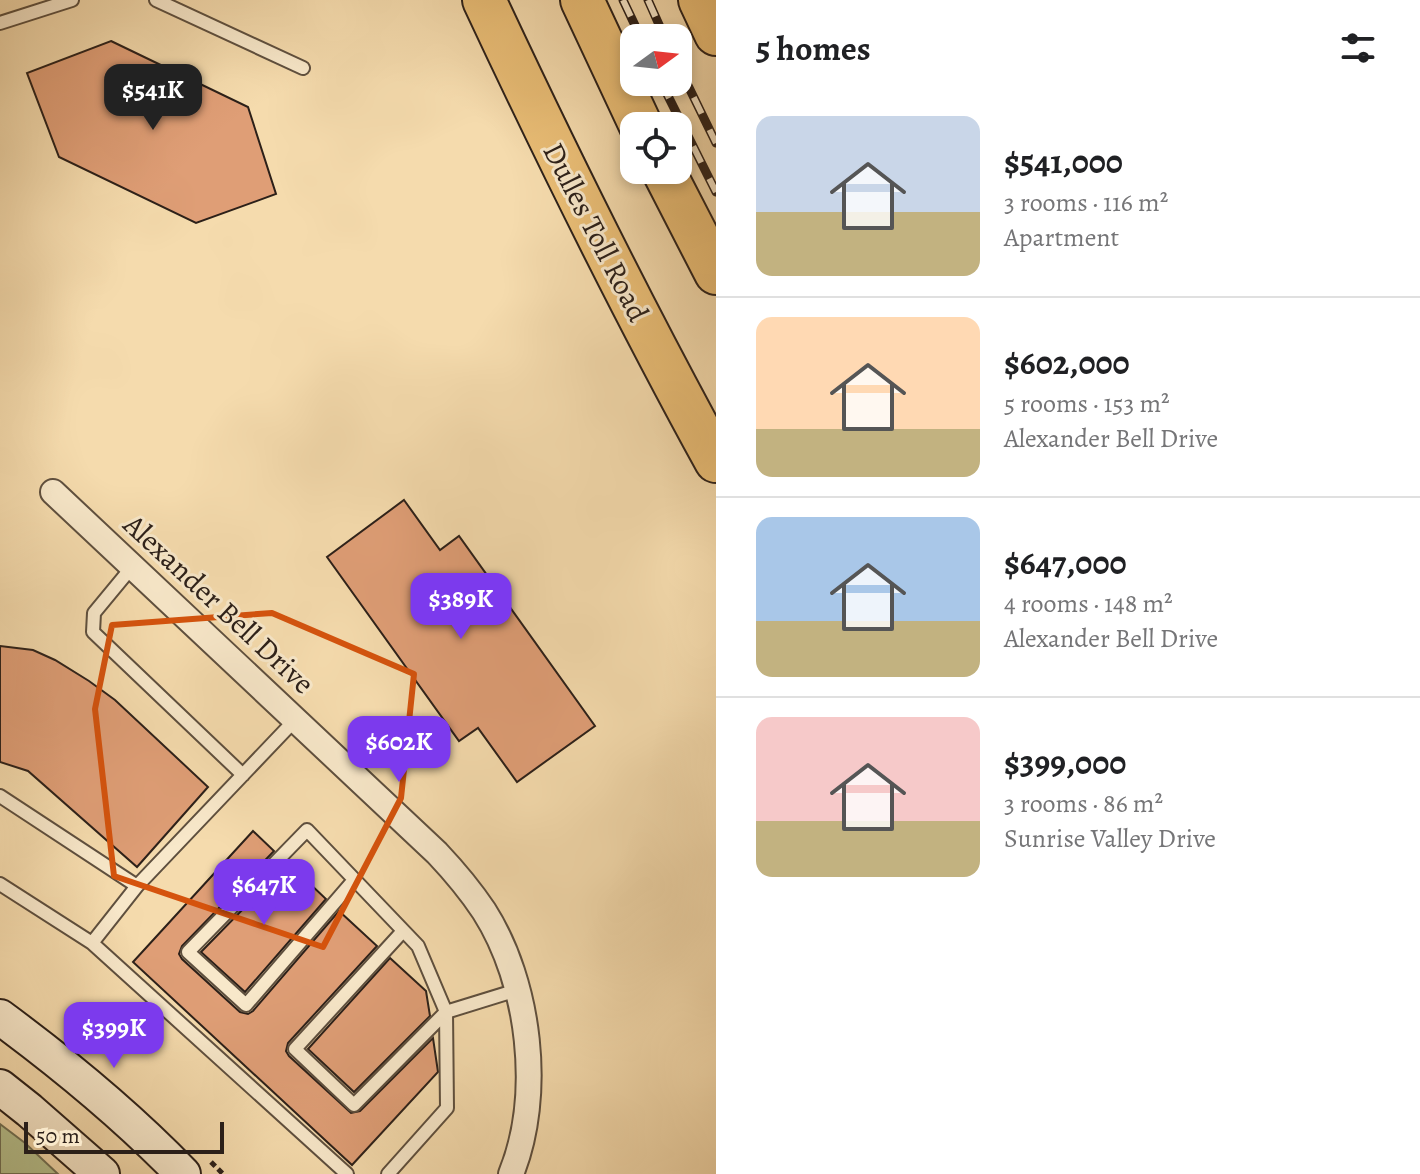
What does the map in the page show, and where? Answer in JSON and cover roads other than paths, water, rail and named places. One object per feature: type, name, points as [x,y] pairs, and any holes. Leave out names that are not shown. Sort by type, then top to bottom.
[{"type":"highway","name":"Dulles Toll Road","points":[[484,0],[621,284],[716,461]]},
{"type":"highway","points":[[582,0],[634,112]]},
{"type":"highway","points":[[700,0],[716,34]]},
{"type":"highway","points":[[670,184],[716,273]]},
{"type":"main road","points":[[0,1017],[116,1109],[183,1174]]},
{"type":"main road","points":[[0,1087],[102,1174]]},
{"type":"street","name":"Alexander Bell Drive","points":[[53,492],[437,853],[485,913],[504,949],[527,1034],[529,1081],[525,1124],[511,1174]]},
{"type":"lane","points":[[0,23],[72,0]]},
{"type":"lane","points":[[156,0],[303,68]]},
{"type":"lane","points":[[132,567],[94,613],[93,632],[243,775]]},
{"type":"lane","points":[[92,943],[137,886],[295,720]]},
{"type":"lane","points":[[0,796],[137,886]]},
{"type":"lane","points":[[354,880],[246,1005],[188,952],[307,830],[418,946],[446,1012],[447,1108],[388,1174]]},
{"type":"lane","points":[[0,884],[92,943],[347,1174]]},
{"type":"lane","points":[[403,931],[295,1049],[354,1105],[446,1012],[517,990]]},
{"type":"railway","points":[[623,0],[634,24]]},
{"type":"railway","points":[[648,0],[659,24]]},
{"type":"railway","points":[[692,94],[716,143]]},
{"type":"railway","points":[[668,96],[716,192]]}]
